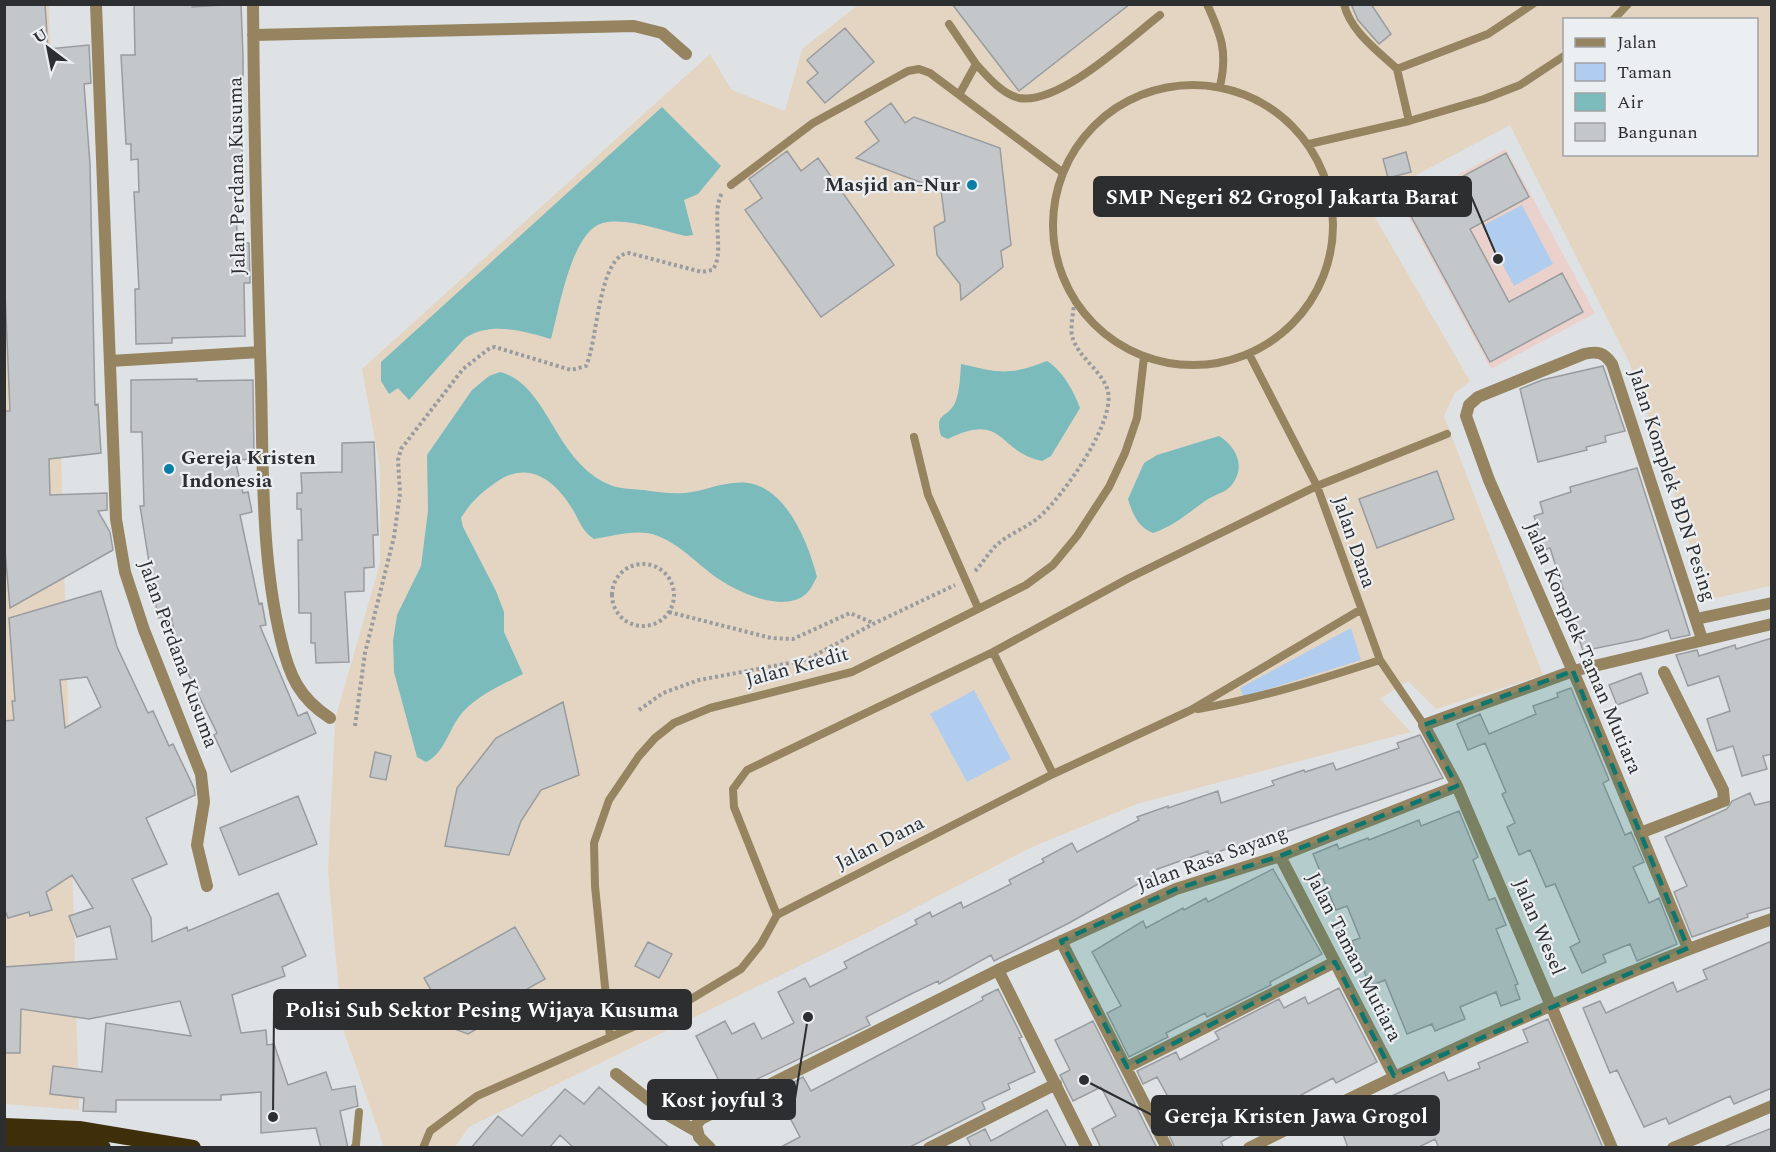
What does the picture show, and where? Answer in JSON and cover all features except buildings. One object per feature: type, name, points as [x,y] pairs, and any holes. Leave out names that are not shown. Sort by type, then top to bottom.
[{"type":"highway","points":[[4,1126],[79,1129],[193,1148]]},
{"type":"highway","points":[[4,1142],[61,1143],[104,1148]]},
{"type":"street","name":"Jalan Perdana Kusuma","points":[[96,4],[116,519],[125,572],[144,630],[201,774],[204,802],[197,845],[207,886]]},
{"type":"street","name":"Jalan Perdana Kusuma","points":[[253,4],[260,352],[270,586],[281,642],[298,688],[310,705],[330,718]]},
{"type":"street","points":[[253,35],[634,26],[662,33],[686,54]]},
{"type":"street","name":"Jalan Komplek BDN Pesing","points":[[1489,480],[1466,416],[1469,405],[1478,397],[1584,354],[1596,351],[1607,356],[1612,364],[1702,639]]},
{"type":"street","points":[[110,361],[260,352]]},
{"type":"street","name":"Jalan Komplek Taman Mutiara","points":[[1489,480],[1573,671],[1688,948]]},
{"type":"street","points":[[1696,619],[1772,603]]},
{"type":"street","points":[[1424,725],[1573,671],[1772,624]]},
{"type":"street","points":[[1640,833],[1724,801],[1724,790],[1664,672]]},
{"type":"street","name":"Jalan Wesel","points":[[1424,725],[1457,786],[1612,1148]]},
{"type":"street","name":"Jalan Rasa Sayang","points":[[696,1131],[696,1125],[701,1119],[998,970],[1061,941],[1176,889],[1280,856],[1457,786]]},
{"type":"street","name":"Jalan Taman Mutiara","points":[[1280,856],[1394,1076]]},
{"type":"street","points":[[1250,1148],[1394,1076],[1552,1006],[1688,948],[1772,919]]},
{"type":"street","points":[[1061,941],[1167,1148]]},
{"type":"street","points":[[1127,1067],[1335,962]]},
{"type":"street","points":[[998,970],[1087,1148]]},
{"type":"street","points":[[616,1074],[668,1115],[696,1131],[710,1148]]},
{"type":"street","points":[[929,1148],[1056,1084]]},
{"type":"street","points":[[1673,1148],[1772,1106]]},
{"type":"lane","points":[[1207,4],[1221,35],[1225,63],[1220,86]]},
{"type":"lane","points":[[1344,4],[1346,13],[1360,33],[1397,69],[1409,121]]},
{"type":"lane","points":[[1397,69],[1488,34],[1533,4]]},
{"type":"lane","points":[[1615,18],[1628,4]]},
{"type":"lane","points":[[949,24],[976,64],[993,83],[1019,98],[1049,94],[1072,83],[1160,15]]},
{"type":"lane","points":[[1309,144],[1409,121],[1484,99],[1520,85],[1563,57]]},
{"type":"lane","points":[[959,95],[976,64]]},
{"type":"lane","points":[[731,185],[813,123],[908,71],[919,69],[930,73],[1062,172]]},
{"type":"lane","points":[[1172,85],[1220,86],[1270,106],[1309,144],[1330,189],[1334,238],[1320,286],[1291,326],[1249,354],[1197,366],[1144,357],[1105,336],[1074,302],[1056,261],[1052,216],[1062,172],[1088,131],[1125,101],[1172,85]]},
{"type":"lane","name":"Jalan Dana","points":[[1249,354],[1317,486],[1380,660],[1424,725]]},
{"type":"lane","name":"Jalan Kredit","points":[[610,1036],[595,886],[594,843],[609,801],[639,756],[655,738],[674,723],[710,708],[852,672],[1026,585],[1053,565],[1077,536],[1109,488],[1125,453],[1137,418],[1144,357]]},
{"type":"lane","points":[[423,1148],[430,1131],[477,1096],[676,1008],[741,969],[761,944],[777,915],[734,807],[733,789],[738,779],[747,770],[993,652],[1129,578],[1317,486],[1447,434]]},
{"type":"lane","points":[[914,437],[927,495],[978,608]]},
{"type":"lane","name":"Jalan Dana","points":[[777,915],[1053,774],[1191,710],[1360,610]]},
{"type":"lane","points":[[993,652],[1053,774]]},
{"type":"lane","name":"Jalan Dana","points":[[1191,710],[1223,706],[1290,690],[1380,660]]},
{"type":"lane","points":[[354,1148],[358,1112]]},
{"type":"lane","points":[[4,1142],[47,1144],[79,1129]]},
{"type":"path","points":[[355,726],[365,653],[394,537],[400,493],[398,460],[401,449],[463,369],[490,348],[495,347],[571,370],[586,366],[609,268],[622,254],[629,253],[702,272],[712,270],[717,261],[718,201],[731,185]]},
{"type":"path","points":[[639,710],[663,693],[699,680],[806,660],[873,624],[966,579],[1000,541],[1036,520],[1051,506],[1082,465],[1097,438],[1109,397],[1107,387],[1072,339],[1074,302]]},
{"type":"path","points":[[644,564],[662,571],[672,585],[674,595],[669,612],[662,619],[646,626],[628,622],[615,609],[612,592],[615,583],[627,569],[635,566],[644,564]]},
{"type":"path","points":[[669,612],[771,638],[793,639],[850,613],[873,624]]},
{"type":"highlighted area","points":[[1573,671],[1688,948],[1394,1076],[1335,962],[1127,1067],[1061,941],[1176,889],[1280,856],[1457,786],[1424,725]]},
{"type":"shaded area","points":[[4,5],[49,5],[79,1110],[5,1104]]},
{"type":"shaded area","points":[[858,5],[1771,5],[1771,586],[1716,598],[1702,591],[1681,514],[1629,362],[1510,125],[1366,202],[1470,381],[1455,393],[1444,416],[1543,675],[1436,709],[1408,681],[1380,699],[1411,732],[1137,804],[1030,848],[869,932],[469,1127],[455,1147],[384,1147],[342,1026],[328,871],[335,719],[380,563],[380,468],[362,369],[710,54],[732,90],[785,111],[802,49]]},
{"type":"shaded area","points":[[1506,149],[1595,313],[1491,369],[1402,205]]},
{"type":"green space","points":[[1522,205],[1553,264],[1514,286],[1482,226]]},
{"type":"green space","points":[[1351,628],[1361,660],[1243,697],[1240,688]]},
{"type":"green space","points":[[974,690],[1011,759],[967,782],[930,714]]},
{"type":"water","points":[[662,107],[721,166],[698,194],[684,200],[693,235],[686,236],[634,223],[603,223],[592,229],[582,241],[575,256],[551,339],[507,329],[475,333],[465,338],[409,400],[398,388],[389,394],[381,381],[381,362]]},
{"type":"water","points":[[1047,361],[1067,382],[1080,408],[1051,456],[1042,461],[1027,456],[991,431],[980,429],[948,439],[941,436],[940,419],[955,403],[959,389],[961,364],[1004,372],[1023,369]]},
{"type":"water","points":[[500,372],[516,379],[530,391],[575,458],[590,473],[608,484],[616,487],[675,493],[693,492],[740,482],[762,487],[774,495],[794,520],[802,535],[817,577],[807,593],[798,599],[777,602],[754,597],[725,583],[685,552],[658,536],[634,533],[594,539],[584,529],[567,500],[543,478],[523,472],[501,479],[479,496],[461,518],[463,527],[496,591],[504,612],[504,632],[523,674],[491,691],[468,707],[458,719],[438,753],[426,762],[417,757],[394,672],[393,641],[397,615],[421,566],[428,511],[427,455],[472,390],[489,376]]},
{"type":"water","points":[[1219,436],[1231,446],[1238,458],[1238,473],[1230,487],[1208,499],[1168,527],[1153,533],[1143,527],[1134,515],[1128,499],[1144,463],[1157,455]]},
{"type":"place","name":"Masjid an-Nur","points":[[972,185]]},
{"type":"place","name":"SMP Negeri 82 Grogol Jakarta Barat","points":[[1498,259]]},
{"type":"place","name":"Gereja Kristen Indonesia","points":[[169,469]]},
{"type":"place","name":"Kost joyful 3","points":[[808,1017]]},
{"type":"place","name":"Gereja Kristen Jawa Grogol","points":[[1084,1080]]},
{"type":"place","name":"Polisi Sub Sektor Pesing Wijaya Kusuma","points":[[273,1117]]}]
